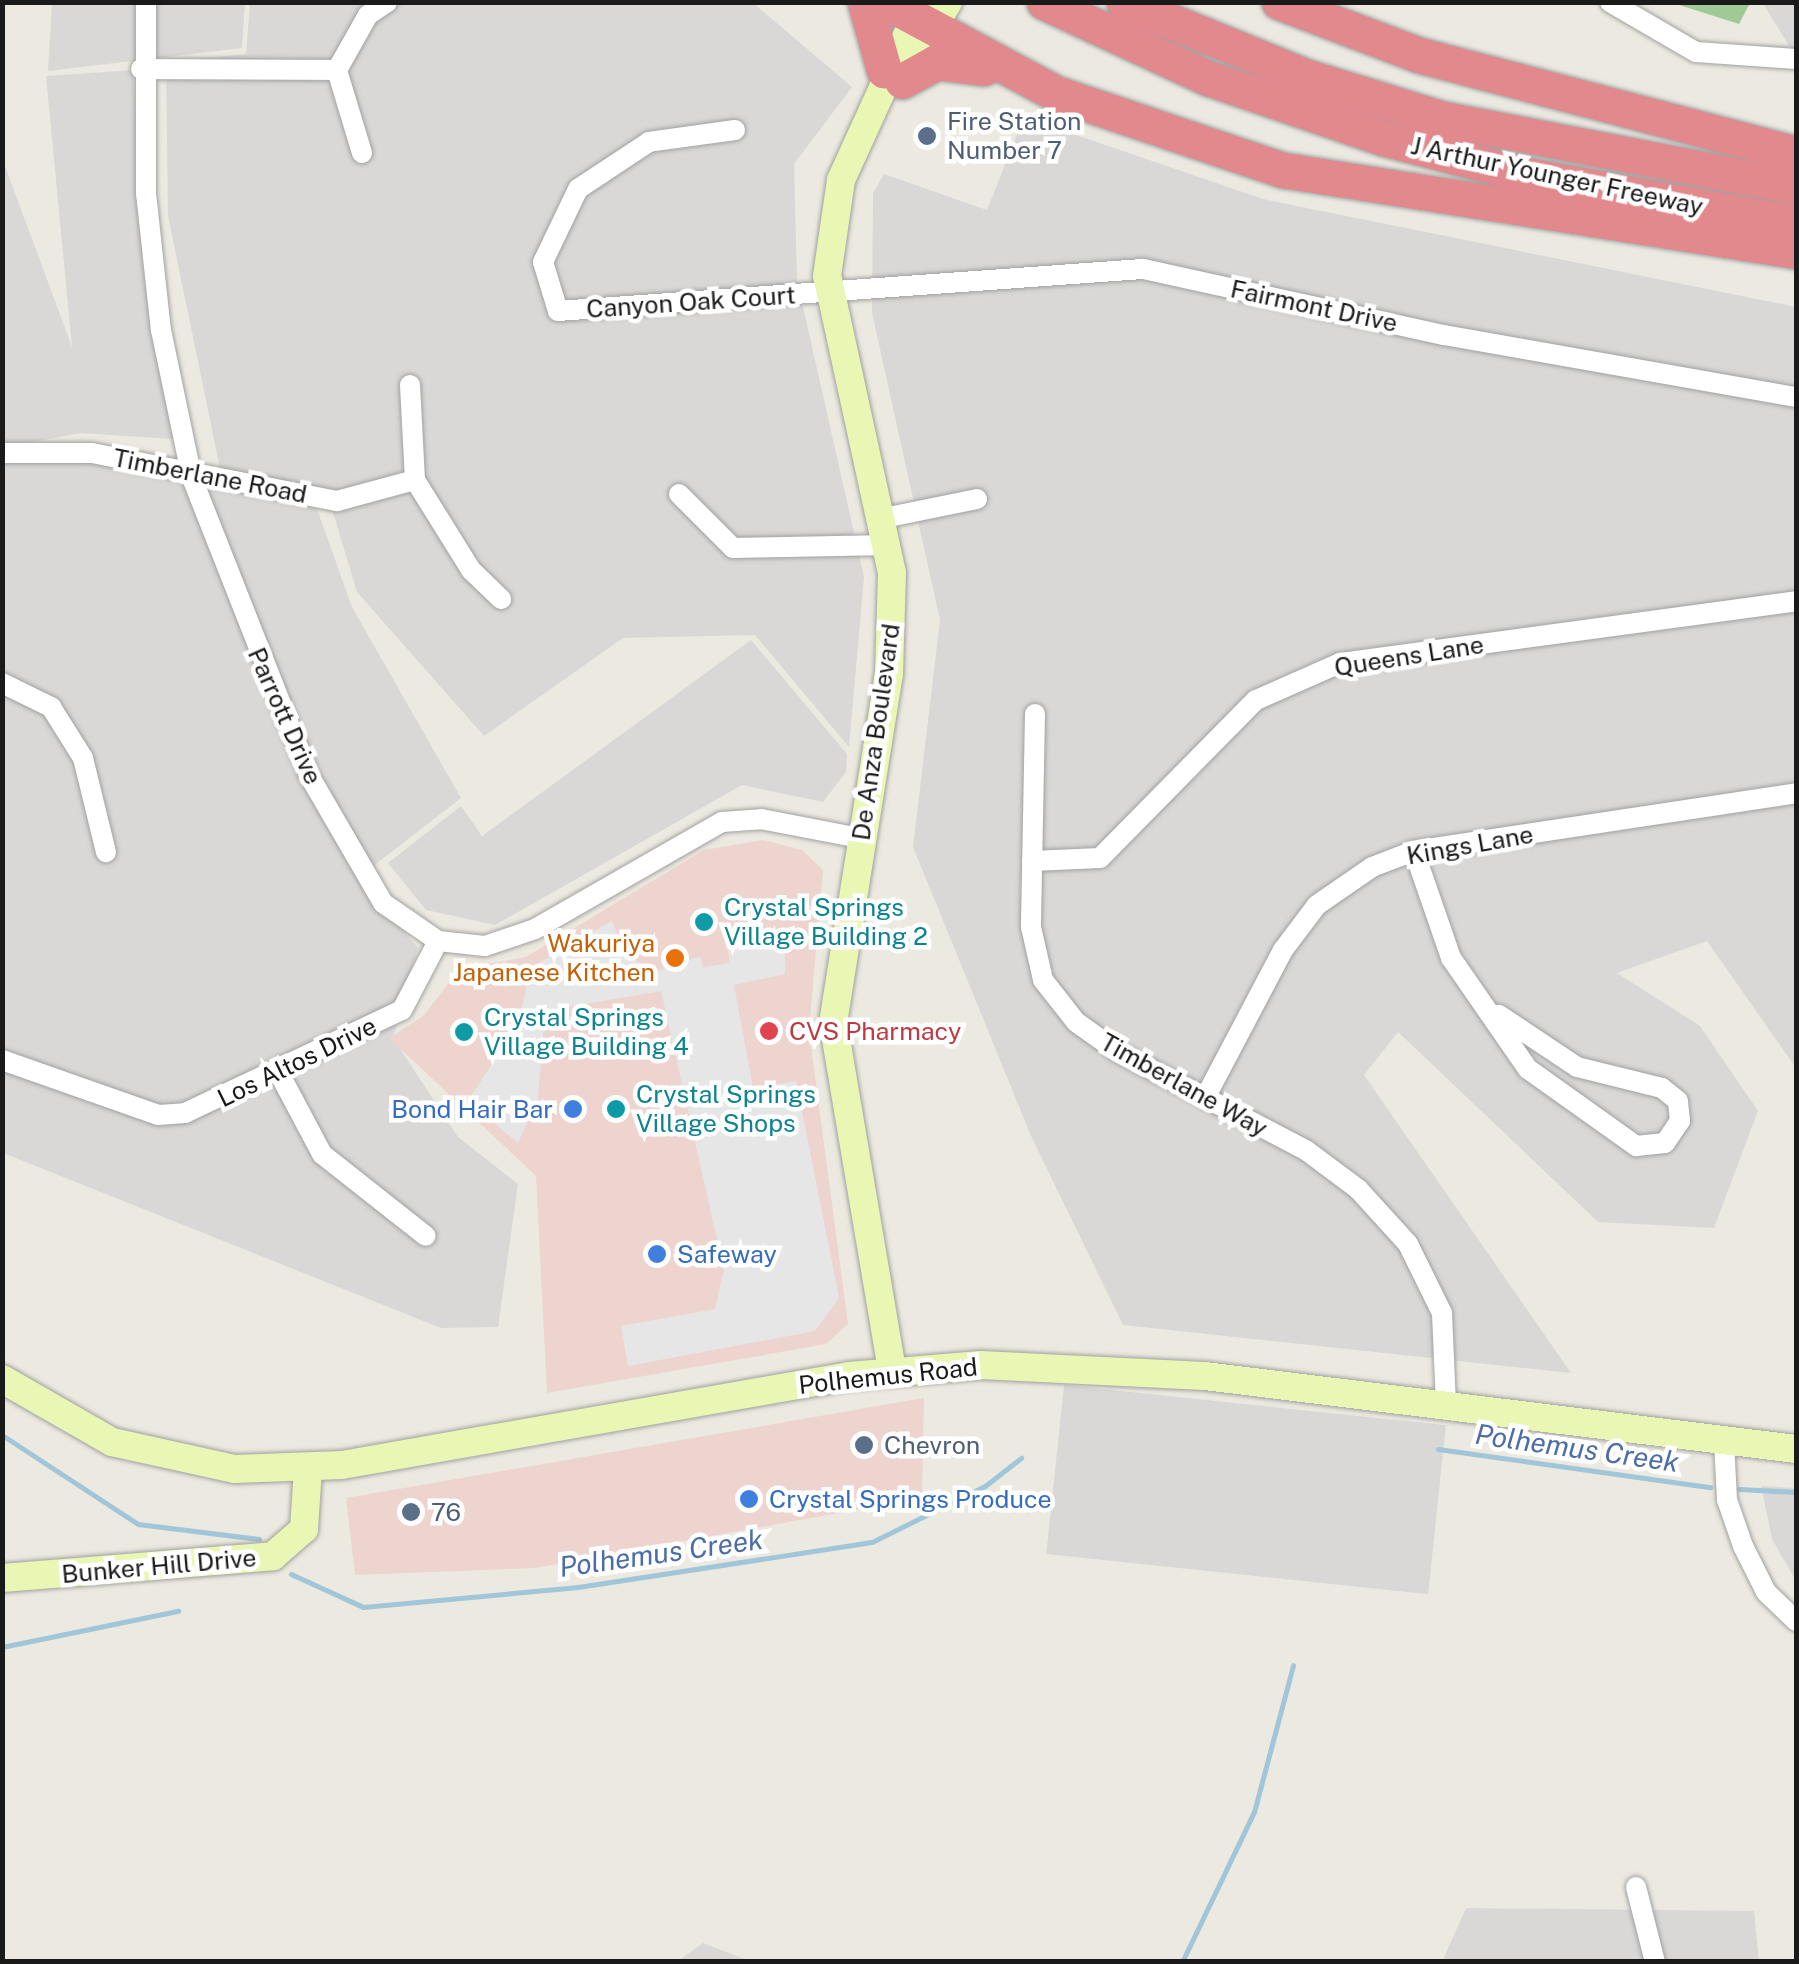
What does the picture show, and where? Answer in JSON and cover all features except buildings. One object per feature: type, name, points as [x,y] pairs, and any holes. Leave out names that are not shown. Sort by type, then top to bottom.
[{"type":"highway","points":[[865,2],[881,33],[887,85],[951,61],[1028,81],[1162,135],[1319,179],[1796,251]]},
{"type":"highway","name":"J Arthur Younger Freeway","points":[[1044,2],[1208,78],[1382,138],[1526,175],[1796,223]]},
{"type":"highway","name":"J Arthur Younger Freeway","points":[[1124,2],[1408,109],[1796,187]]},
{"type":"highway","points":[[1279,2],[1419,55],[1796,154]]},
{"type":"highway","points":[[920,10],[1028,81]]},
{"type":"main road","name":"De Anza Boulevard","points":[[892,1370],[834,1049],[837,966],[892,652],[887,532],[827,293],[835,200],[920,10]]},
{"type":"main road","name":"Polhemus Road","points":[[2,1380],[140,1452],[236,1470],[308,1469],[892,1370],[1142,1371],[1796,1449]]},
{"type":"main road","name":"Bunker Hill Drive","points":[[2,1578],[273,1556],[304,1528],[308,1469]]},
{"type":"street","name":"Parrott Drive","points":[[146,2],[140,69],[161,330],[192,478],[310,777],[383,903],[438,941],[485,946],[518,938],[722,822],[761,819],[860,838]]},
{"type":"street","points":[[362,153],[337,70],[368,15],[387,2]]},
{"type":"street","points":[[1610,2],[1696,52],[1796,59]]},
{"type":"street","points":[[140,69],[337,70]]},
{"type":"street","name":"Canyon Oak Court","points":[[735,130],[649,142],[578,189],[543,262],[558,311],[827,293]]},
{"type":"street","name":"Fairmont Drive","points":[[827,293],[1143,268],[1444,335],[1796,396]]},
{"type":"street","points":[[410,385],[416,480],[471,570],[502,599]]},
{"type":"street","name":"Timberlane Road","points":[[2,453],[92,453],[192,478],[337,501],[416,480]]},
{"type":"street","points":[[679,494],[733,548],[887,532],[978,499]]},
{"type":"street","name":"Queens Lane","points":[[1032,861],[1100,858],[1256,700],[1340,663],[1796,601]]},
{"type":"street","points":[[2,683],[50,706],[82,758],[106,852]]},
{"type":"street","name":"Timberlane Way","points":[[1035,714],[1031,927],[1043,980],[1076,1022],[1205,1098],[1307,1151],[1408,1244],[1442,1313],[1446,1405]]},
{"type":"street","name":"Kings Lane","points":[[1205,1098],[1317,905],[1372,866],[1414,851],[1796,793]]},
{"type":"street","points":[[1414,851],[1451,958],[1499,1015],[1528,1070],[1636,1146],[1666,1142],[1680,1120],[1678,1101],[1662,1088],[1577,1067],[1499,1015]]},
{"type":"street","name":"Los Altos Drive","points":[[2,1060],[158,1115],[222,1101],[402,1010],[438,941]]},
{"type":"street","points":[[279,1072],[322,1154],[426,1236]]},
{"type":"street","points":[[1724,1442],[1727,1500],[1742,1546],[1766,1592],[1796,1621]]},
{"type":"street","points":[[1636,1887],[1655,1962]]},
{"type":"shaded area","points":[[752,2],[852,87],[794,164],[797,280],[864,577],[849,747],[755,635],[623,638],[484,736],[357,592],[326,489],[222,478],[168,216],[166,62],[246,54],[250,3]]},
{"type":"shaded area","points":[[52,3],[245,3],[242,48],[48,71]]},
{"type":"shaded area","points":[[1796,3],[1796,57],[1764,5]]},
{"type":"shaded area","points":[[133,70],[143,269],[173,439],[80,433],[3,448],[2,158],[72,347],[46,76]]},
{"type":"shaded area","points":[[1024,117],[1263,199],[1796,307],[1796,1068],[1707,941],[1617,973],[1700,1026],[1758,1111],[1714,1228],[1598,1222],[1398,1032],[1364,1075],[1571,1373],[1123,1325],[1031,1136],[913,847],[940,620],[872,313],[873,193],[884,174],[987,210]]},
{"type":"shaded area","points":[[87,459],[317,509],[352,607],[461,798],[358,878],[418,948],[393,1038],[458,1137],[518,1184],[498,1327],[441,1328],[3,1153],[3,464]]},
{"type":"shaded area","points":[[751,640],[847,754],[846,772],[823,802],[742,785],[495,925],[426,910],[388,863],[461,806],[482,836]]},
{"type":"shaded area","points":[[763,840],[802,850],[823,870],[809,1031],[848,1324],[826,1344],[547,1393],[536,1176],[389,1038],[423,1016],[460,969],[526,957],[704,850]]},
{"type":"shaded area","points":[[612,921],[625,954],[655,972],[700,956],[703,967],[730,963],[728,951],[770,944],[785,948],[785,974],[734,985],[753,1088],[796,1081],[839,1298],[815,1331],[628,1366],[621,1326],[715,1309],[724,1270],[661,991],[545,1011],[538,1098],[518,1143],[468,1101],[519,1022],[530,968]]},
{"type":"shaded area","points":[[1064,1385],[1446,1425],[1428,1594],[1046,1554]]},
{"type":"shaded area","points":[[924,1398],[922,1498],[535,1568],[355,1575],[346,1498]]},
{"type":"shaded area","points":[[1761,1486],[1796,1488],[1796,1581],[1772,1539]]},
{"type":"shaded area","points":[[1466,1908],[1754,1911],[1759,1961],[1442,1962]]},
{"type":"shaded area","points":[[703,1943],[750,1961],[678,1961]]},
{"type":"green space","points":[[1673,3],[1750,3],[1739,24]]},
{"type":"waterway","name":"Polhemus Creek","points":[[2,1435],[138,1524],[259,1539]]},
{"type":"waterway","name":"Polhemus Creek","points":[[1438,1449],[1710,1487]]},
{"type":"waterway","name":"Polhemus Creek","points":[[291,1574],[363,1607],[578,1587],[872,1542],[985,1486],[1021,1458]]},
{"type":"waterway","points":[[1739,1489],[1796,1492]]},
{"type":"waterway","points":[[2,1647],[178,1611]]},
{"type":"waterway","points":[[1182,1962],[1254,1812],[1293,1665]]},
{"type":"place","name":"Fire Station Number 7","points":[[927,136]]},
{"type":"place","name":"Crystal Springs Village Building 2","points":[[704,922]]},
{"type":"place","name":"Wakuriya Japanese Kitchen","points":[[675,958]]},
{"type":"place","name":"CVS Pharmacy","points":[[769,1031]]},
{"type":"place","name":"Crystal Springs Village Building 4","points":[[464,1032]]},
{"type":"place","name":"Bond Hair Bar","points":[[573,1109]]},
{"type":"place","name":"Crystal Springs Village Shops","points":[[616,1109]]},
{"type":"place","name":"Safeway","points":[[657,1254]]},
{"type":"place","name":"Chevron","points":[[864,1445]]},
{"type":"place","name":"Crystal Springs Produce","points":[[749,1499]]},
{"type":"place","name":"76","points":[[411,1512]]}]
